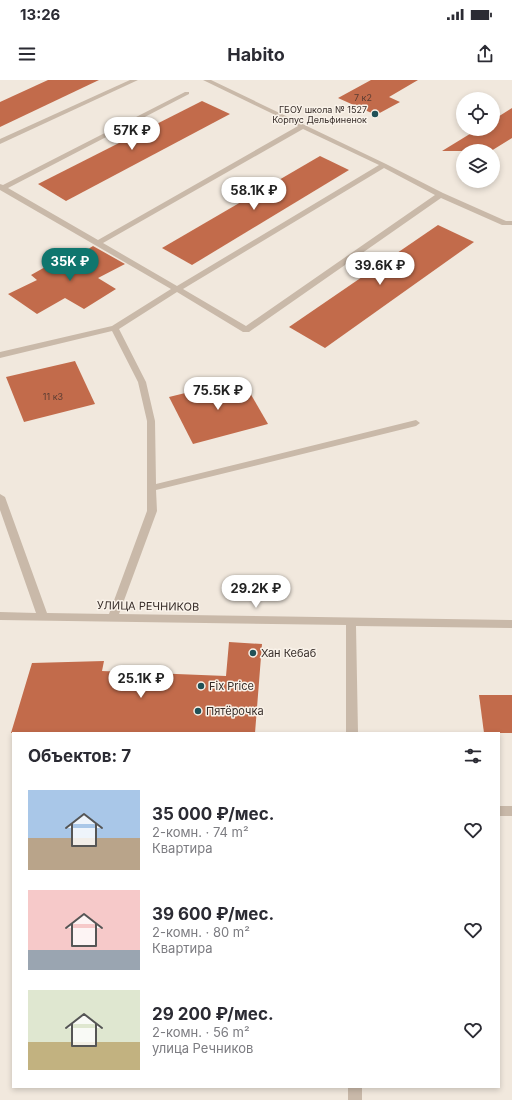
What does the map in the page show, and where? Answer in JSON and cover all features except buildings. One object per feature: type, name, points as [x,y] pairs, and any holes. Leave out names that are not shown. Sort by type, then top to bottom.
[{"type":"street","points":[[0,142],[135,80]]},
{"type":"street","points":[[206,80],[384,165],[440,195],[505,223],[512,223]]},
{"type":"street","points":[[1,187],[187,93]]},
{"type":"street","points":[[97,242],[303,126]]},
{"type":"street","points":[[0,355],[115,328],[177,289],[384,165]]},
{"type":"street","points":[[1,187],[246,330],[440,195]]},
{"type":"street","points":[[112,618],[152,511],[151,421],[142,382],[115,328]]},
{"type":"street","points":[[152,488],[416,423]]},
{"type":"street","points":[[0,497],[43,617]]},
{"type":"street","name":"УЛИЦА РЕЧНИКОВ","points":[[0,616],[512,624]]},
{"type":"street","points":[[351,622],[352,732]]},
{"type":"street","points":[[500,811],[512,811]]},
{"type":"street","points":[[355,1088],[355,1100]]},
{"type":"place","name":"ГБОУ школа № 1527 Корпус Дельфиненок","points":[[375,114]]},
{"type":"place","name":"Хан Кебаб","points":[[253,653]]},
{"type":"place","name":"Fix Price","points":[[201,686]]},
{"type":"place","name":"Пятёрочка","points":[[198,711]]}]
